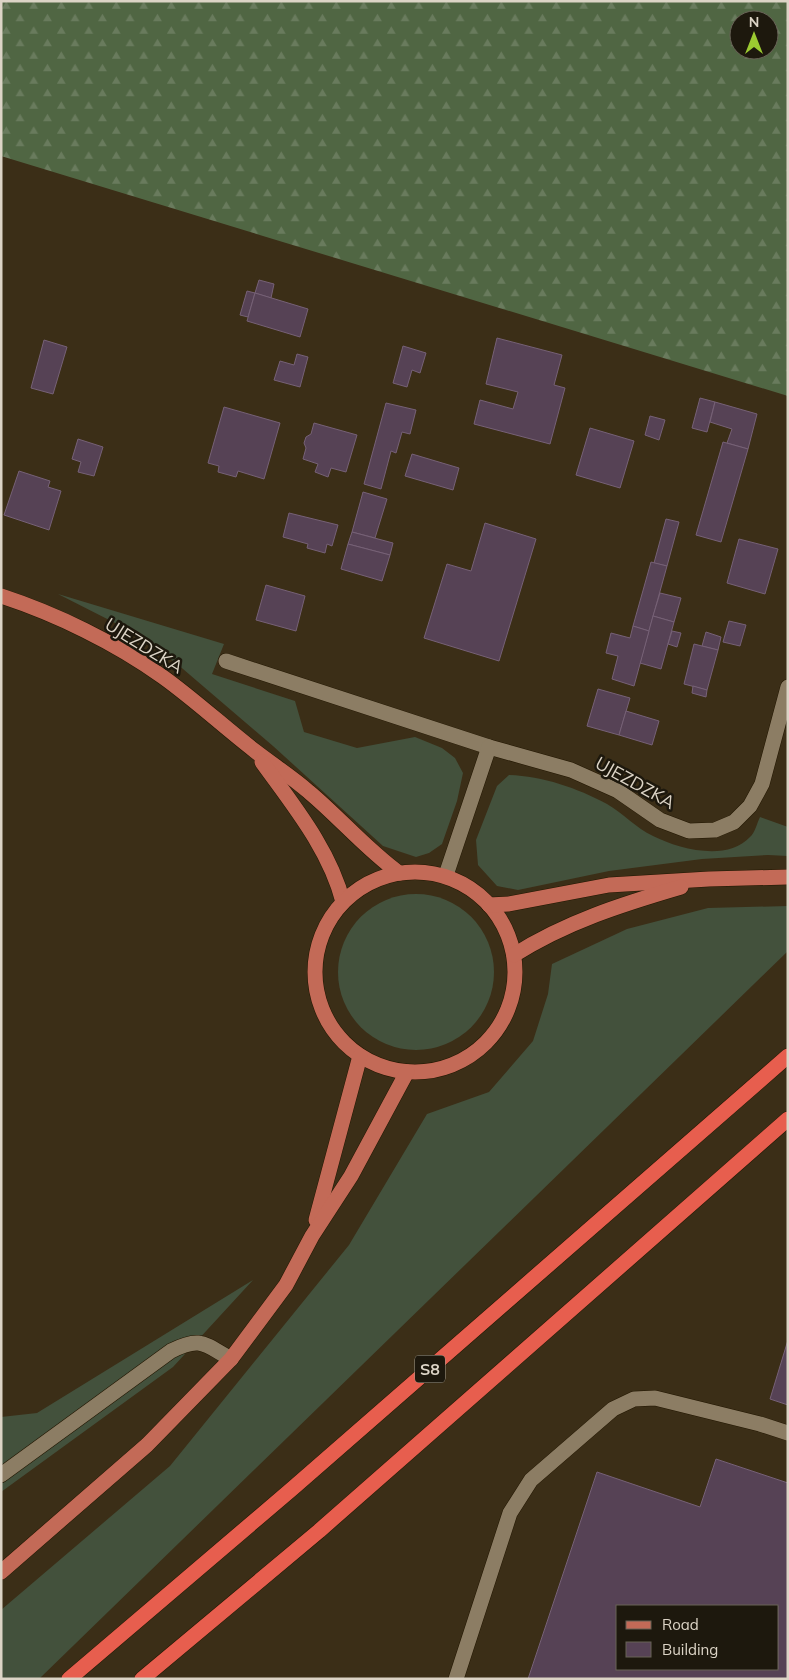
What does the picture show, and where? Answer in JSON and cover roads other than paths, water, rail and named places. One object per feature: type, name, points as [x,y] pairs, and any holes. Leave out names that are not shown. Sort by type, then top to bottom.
[{"type":"highway","name":"S8","points":[[69,1679],[293,1488],[788,1056]]},
{"type":"highway","points":[[142,1679],[319,1531],[788,1119]]},
{"type":"main road","name":"UJEZDZKA","points":[[1,596],[73,625],[162,676],[310,792],[384,862],[399,873]]},
{"type":"main road","name":"UJEZDZKA","points":[[254,750],[298,811],[331,866],[343,902]]},
{"type":"main road","points":[[420,872],[446,875],[467,886],[490,905],[506,928],[514,956],[516,978],[512,1001],[503,1022],[490,1040],[472,1055],[452,1066],[430,1071],[408,1072],[382,1067],[360,1056],[338,1036],[323,1011],[315,983],[316,954],[319,944],[326,926],[343,902],[360,888],[379,878],[399,873],[420,872]]},
{"type":"main road","points":[[490,905],[509,904],[609,885],[709,878],[788,877]]},
{"type":"main road","points":[[514,956],[562,928],[612,908],[709,878]]},
{"type":"main road","points":[[312,1236],[360,1056]]},
{"type":"main road","points":[[1,1572],[147,1445],[231,1359],[286,1285],[312,1236],[351,1176],[408,1072]]},
{"type":"street","name":"UJEZDZKA","points":[[226,661],[490,747],[571,770],[618,791],[660,820],[689,831],[715,830],[734,822],[750,806],[762,784],[788,687]]},
{"type":"street","points":[[446,875],[490,747]]},
{"type":"street","points":[[1,1476],[171,1351],[188,1343],[202,1342],[231,1359]]},
{"type":"street","points":[[456,1679],[510,1513],[531,1480],[613,1409],[634,1399],[655,1398],[760,1424],[788,1433]]}]
